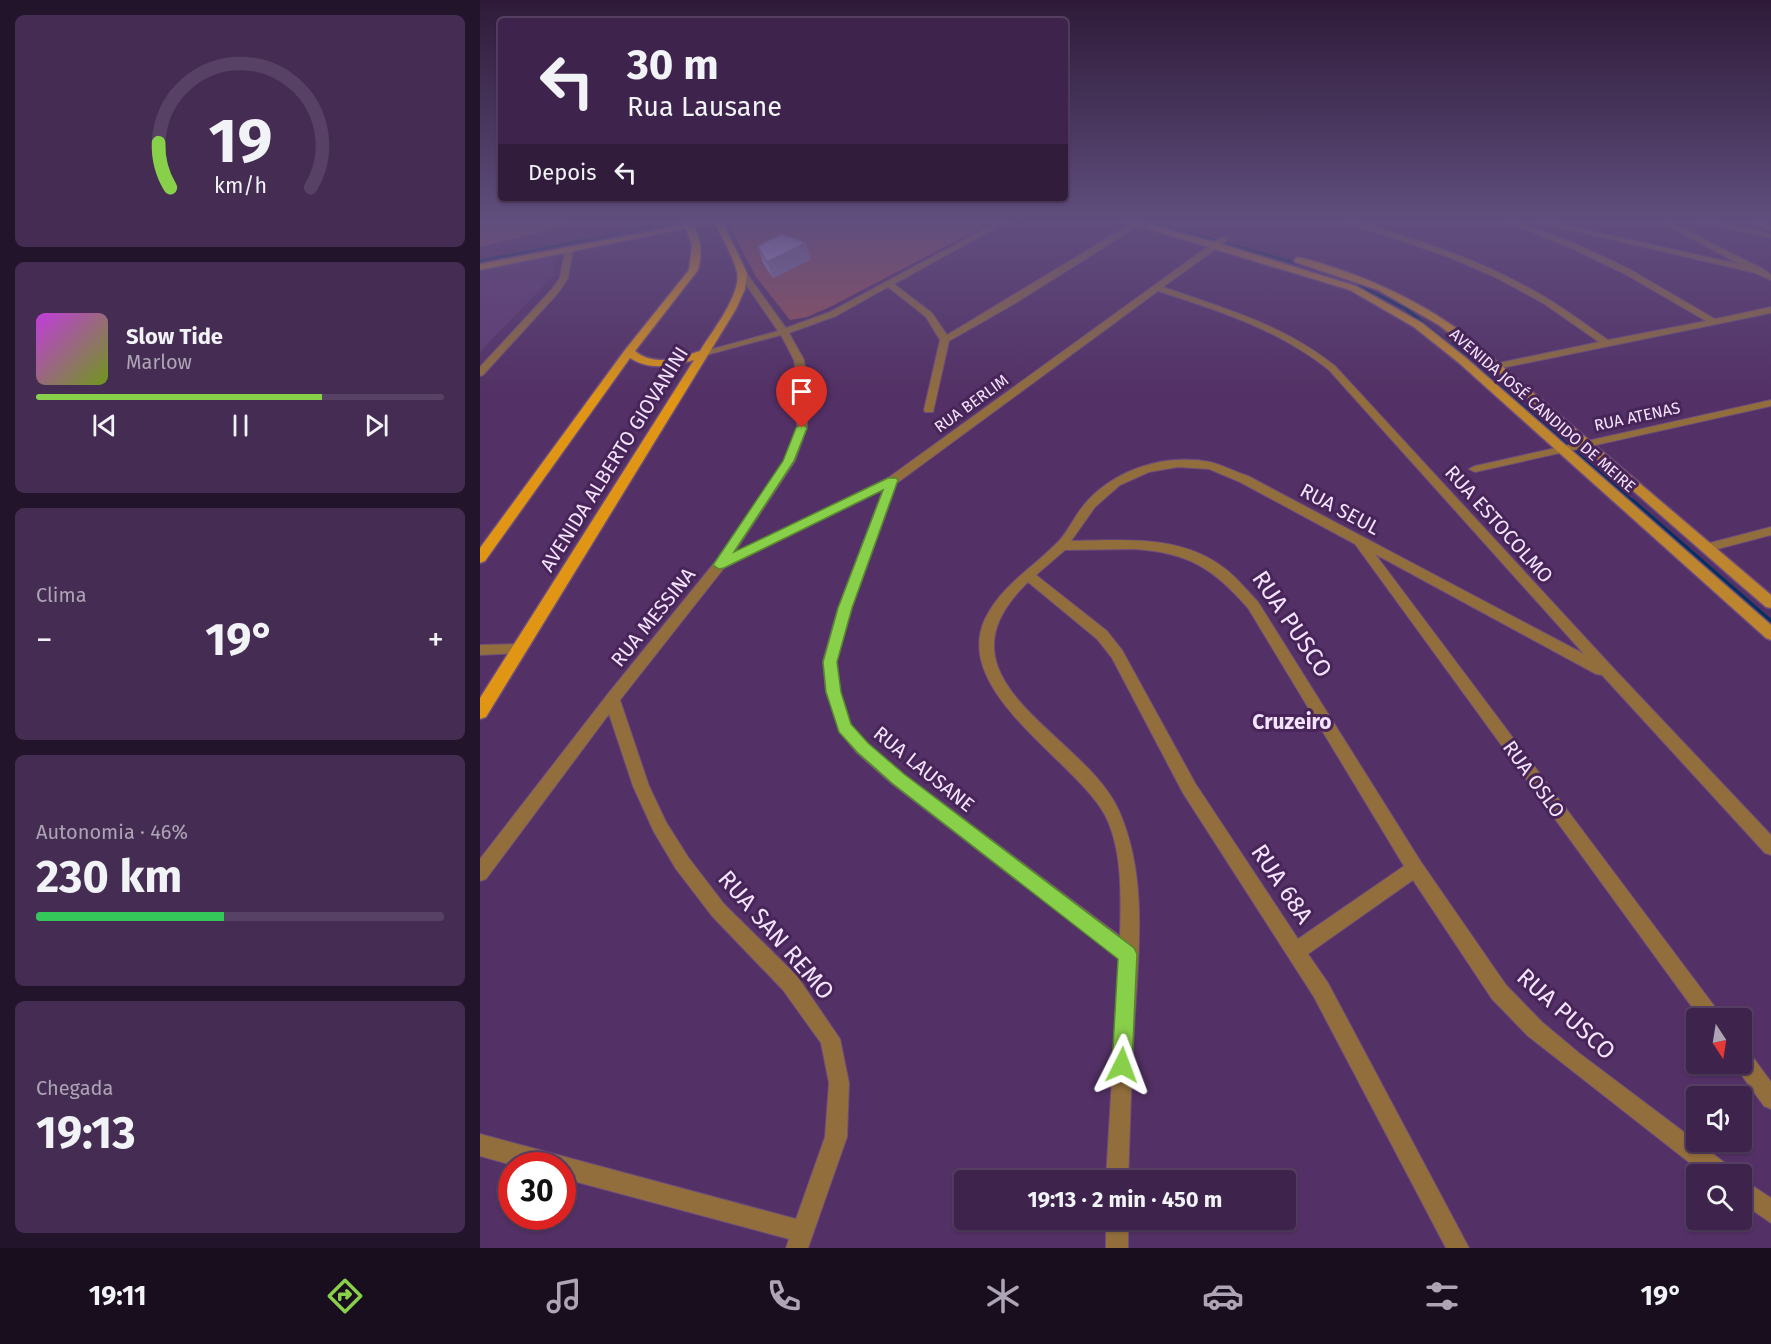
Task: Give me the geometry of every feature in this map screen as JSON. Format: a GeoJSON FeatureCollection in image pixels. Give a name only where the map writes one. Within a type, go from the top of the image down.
{"type":"FeatureCollection","features":[{"type":"Feature","properties":{"kind":"main road","name":"AVENIDA ALBERTO GIOVANINI"},"geometry":{"type":"LineString","coordinates":[[480,558],[628,352],[686,279]]}},
{"type":"Feature","properties":{"kind":"main road","name":"AVENIDA ALBERTO GIOVANINI"},"geometry":{"type":"LineString","coordinates":[[480,712],[731,309],[741,279]]}},
{"type":"Feature","properties":{"kind":"main road"},"geometry":{"type":"LineString","coordinates":[[628,352],[646,364],[681,361],[703,353]]}},
{"type":"Feature","properties":{"kind":"street"},"geometry":{"type":"LineString","coordinates":[[480,373],[563,279]]}},
{"type":"Feature","properties":{"kind":"street","name":"RUA MESSINA"},"geometry":{"type":"LineString","coordinates":[[480,873],[612,699],[719,565],[789,461],[802,428],[803,388],[799,360],[784,332],[746,279]]}},
{"type":"Feature","properties":{"kind":"street"},"geometry":{"type":"LineString","coordinates":[[703,353],[784,332],[833,314],[899,279]]}},
{"type":"Feature","properties":{"kind":"street"},"geometry":{"type":"LineString","coordinates":[[945,340],[1045,279]]}},
{"type":"Feature","properties":{"kind":"street","name":"RUA BERLIM"},"geometry":{"type":"LineString","coordinates":[[719,565],[892,480],[1168,279]]}},
{"type":"Feature","properties":{"kind":"street","name":"AVENIDA JOSÉ CANDIDO DE MEIRE"},"geometry":{"type":"LineString","coordinates":[[1327,279],[1353,288],[1384,304],[1440,340],[1706,548],[1771,603]]}},
{"type":"Feature","properties":{"kind":"street","name":"AVENIDA JOSÉ CANDIDO DE MEIRE"},"geometry":{"type":"LineString","coordinates":[[1363,279],[1411,302],[1497,366],[1574,447],[1771,634]]}},
{"type":"Feature","properties":{"kind":"street"},"geometry":{"type":"LineString","coordinates":[[1504,279],[1545,301],[1606,343]]}},
{"type":"Feature","properties":{"kind":"street"},"geometry":{"type":"LineString","coordinates":[[1640,279],[1713,321]]}},
{"type":"Feature","properties":{"kind":"street"},"geometry":{"type":"LineString","coordinates":[[889,285],[930,315],[941,329],[945,340],[929,410]]}},
{"type":"Feature","properties":{"kind":"street","name":"RUA ESTOCOLMO"},"geometry":{"type":"LineString","coordinates":[[1156,288],[1245,318],[1289,336],[1312,350],[1332,368],[1771,847]]}},
{"type":"Feature","properties":{"kind":"street"},"geometry":{"type":"LineString","coordinates":[[1497,366],[1771,310]]}},
{"type":"Feature","properties":{"kind":"street","name":"RUA ATENAS"},"geometry":{"type":"LineString","coordinates":[[1475,469],[1771,403]]}},
{"type":"Feature","properties":{"kind":"street","name":"RUA SEUL"},"geometry":{"type":"LineString","coordinates":[[1062,546],[1092,503],[1117,482],[1138,471],[1175,462],[1210,466],[1244,479],[1611,675]]}},
{"type":"Feature","properties":{"kind":"street","name":"RUA LAUSANE"},"geometry":{"type":"LineString","coordinates":[[892,480],[845,608],[830,662],[833,692],[844,728],[862,748],[898,779],[1128,954]]}},
{"type":"Feature","properties":{"kind":"street"},"geometry":{"type":"LineString","coordinates":[[1706,548],[1771,531]]}},
{"type":"Feature","properties":{"kind":"street","name":"RUA OSLO"},"geometry":{"type":"LineString","coordinates":[[1358,540],[1704,1008]]}},
{"type":"Feature","properties":{"kind":"street","name":"RUA PUSCO"},"geometry":{"type":"LineString","coordinates":[[1062,546],[1144,544],[1178,550],[1206,561],[1228,578],[1253,605],[1415,868],[1499,992],[1535,1029],[1572,1060],[1708,1164]]}},
{"type":"Feature","properties":{"kind":"street"},"geometry":{"type":"LineString","coordinates":[[1062,546],[999,605],[987,629],[987,656],[998,684],[1010,700],[1029,723],[1083,777],[1111,811],[1124,849],[1128,954],[1117,1170]]}},
{"type":"Feature","properties":{"kind":"street","name":"RUA 68A"},"geometry":{"type":"LineString","coordinates":[[1029,576],[1102,635],[1117,654],[1189,788],[1321,990],[1458,1248]]}},
{"type":"Feature","properties":{"kind":"street"},"geometry":{"type":"LineString","coordinates":[[480,650],[518,649]]}},
{"type":"Feature","properties":{"kind":"street","name":"RUA SAN REMO"},"geometry":{"type":"LineString","coordinates":[[612,699],[641,786],[660,827],[682,862],[718,910],[790,983],[830,1039],[839,1083],[836,1137],[800,1240]]}},
{"type":"Feature","properties":{"kind":"street"},"geometry":{"type":"LineString","coordinates":[[1297,951],[1415,868]]}},
{"type":"Feature","properties":{"kind":"street"},"geometry":{"type":"LineString","coordinates":[[1752,1073],[1771,1099]]}},
{"type":"Feature","properties":{"kind":"street"},"geometry":{"type":"LineString","coordinates":[[480,1145],[505,1152]]}},
{"type":"Feature","properties":{"kind":"street"},"geometry":{"type":"LineString","coordinates":[[576,1171],[800,1240]]}},
{"type":"Feature","properties":{"kind":"street"},"geometry":{"type":"LineString","coordinates":[[1752,1198],[1771,1212]]}},
{"type":"Feature","properties":{"kind":"street"},"geometry":{"type":"LineString","coordinates":[[1117,1230],[1117,1248]]}},
{"type":"Feature","properties":{"kind":"shaded area"},"geometry":{"type":"Polygon","coordinates":[[[480,279],[550,279],[480,352],[480,279]]]}},
{"type":"Feature","properties":{"kind":"shaded area"},"geometry":{"type":"Polygon","coordinates":[[[758,279],[883,279],[807,317],[790,320],[758,279]]]}},
{"type":"Feature","properties":{"kind":"waterway"},"geometry":{"type":"LineString","coordinates":[[1346,279],[1406,309],[1453,347]]}},
{"type":"Feature","properties":{"kind":"waterway"},"geometry":{"type":"LineString","coordinates":[[1451,345],[1634,503]]}},
{"type":"Feature","properties":{"kind":"waterway"},"geometry":{"type":"LineString","coordinates":[[1632,501],[1771,622]]}},
{"type":"Feature","properties":{"kind":"district","name":"Cruzeiro"},"geometry":{"type":"Point","coordinates":[1292,722]}},
{"type":"Feature","properties":{"kind":"route"},"geometry":{"type":"LineString","coordinates":[[802,428],[789,461],[719,565],[892,480],[845,608],[830,662],[833,692],[844,728],[862,748],[898,779],[1128,954],[1122,1065]]}}]}
